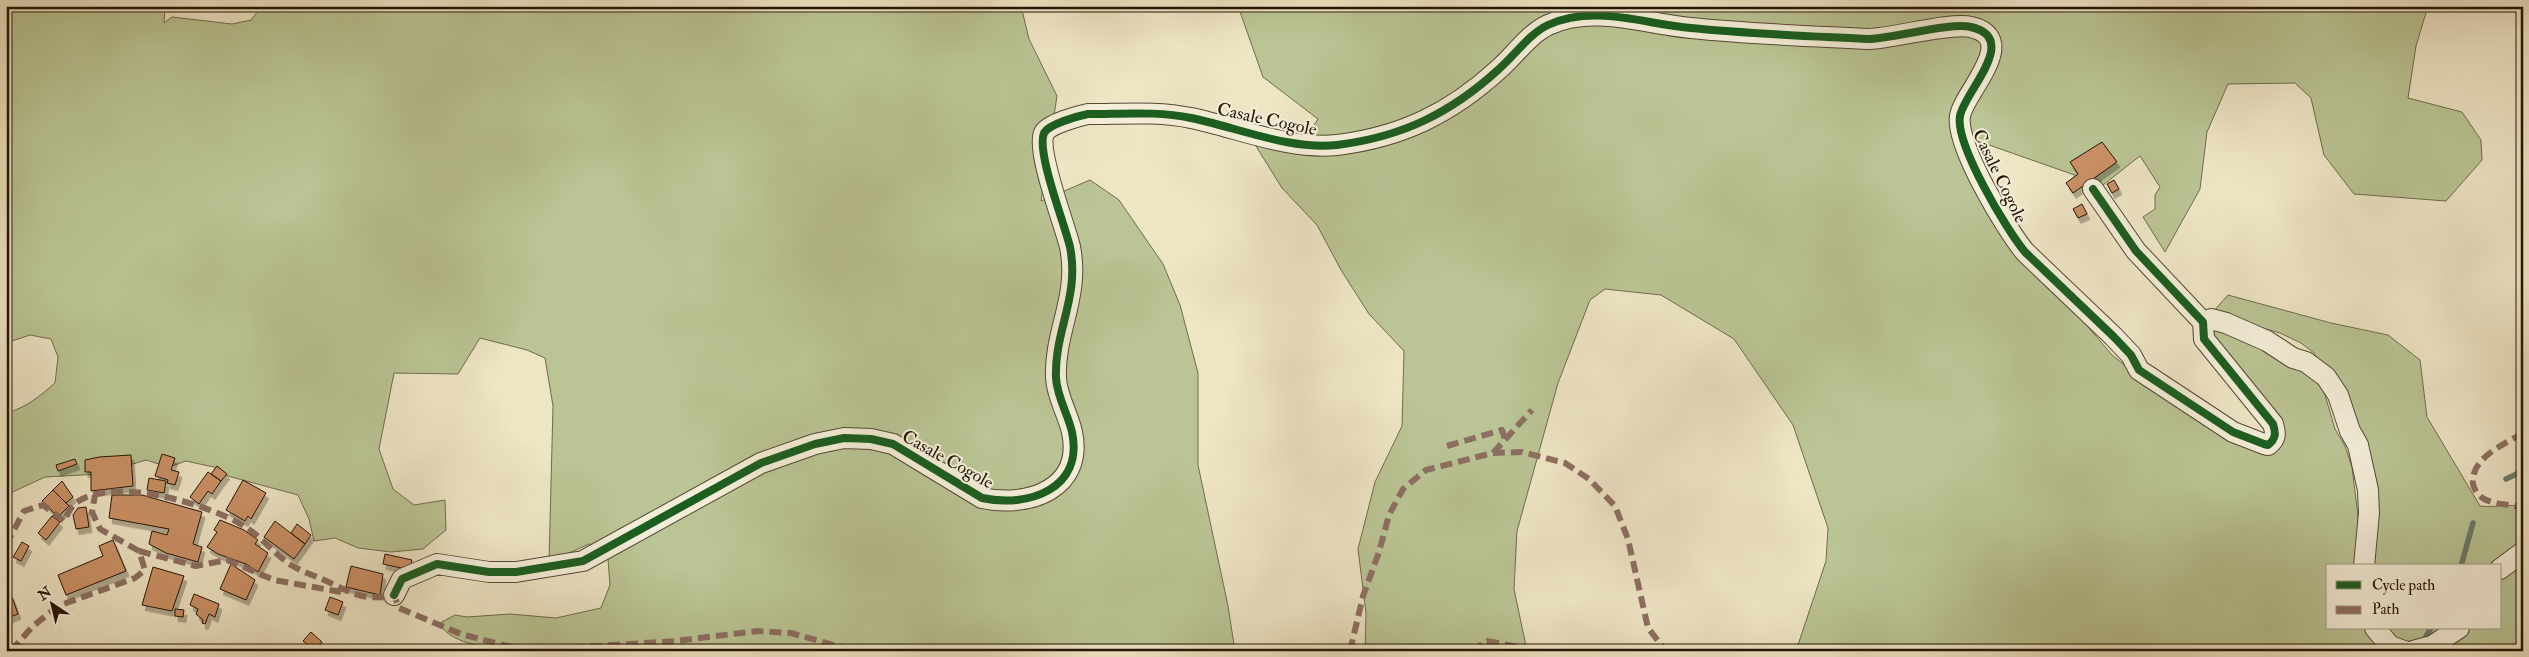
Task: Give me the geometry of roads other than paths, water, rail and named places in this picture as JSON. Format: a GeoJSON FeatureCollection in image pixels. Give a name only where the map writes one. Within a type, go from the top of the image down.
{"type":"FeatureCollection","features":[{"type":"Feature","properties":{"kind":"street","name":"Casale Cogole"},"geometry":{"type":"LineString","coordinates":[[394,595],[402,579],[437,564],[489,572],[516,572],[583,561],[760,463],[815,444],[844,438],[871,439],[893,444],[982,498],[994,501],[1022,500],[1050,492],[1067,470],[1074,453],[1072,432],[1058,391],[1056,376],[1058,352],[1072,293],[1073,274],[1070,247],[1044,154],[1043,135],[1047,130],[1076,116],[1088,114],[1165,114],[1306,146],[1338,145],[1375,138],[1424,122],[1458,103],[1518,52],[1536,33],[1549,25],[1587,16],[1605,15],[1690,28],[1869,39],[1888,39],[1962,26],[1978,29],[1989,39],[1992,51],[1985,70],[1972,88],[1964,104],[1960,116],[1961,131],[1976,168],[2014,238],[2025,252],[2131,355],[2139,370],[2233,432],[2268,445],[2275,437],[2272,424],[2204,339],[2203,322],[2136,251],[2092,189]]}},
{"type":"Feature","properties":{"kind":"street"},"geometry":{"type":"LineString","coordinates":[[2203,322],[2211,319],[2226,323],[2267,341],[2293,358],[2306,362],[2326,377],[2338,395],[2350,430],[2358,445],[2368,490],[2369,514],[2364,564]]}},
{"type":"Feature","properties":{"kind":"street"},"geometry":{"type":"LineString","coordinates":[[2502,568],[2523,552]]}},
{"type":"Feature","properties":{"kind":"street"},"geometry":{"type":"LineString","coordinates":[[2377,630],[2390,646],[2404,651]]}},
{"type":"Feature","properties":{"kind":"street"},"geometry":{"type":"LineString","coordinates":[[2413,651],[2432,646],[2456,630]]}},
{"type":"Feature","properties":{"kind":"waterway"},"geometry":{"type":"LineString","coordinates":[[2506,479],[2523,471]]}},
{"type":"Feature","properties":{"kind":"waterway"},"geometry":{"type":"LineString","coordinates":[[2462,564],[2473,523]]}},
{"type":"Feature","properties":{"kind":"waterway"},"geometry":{"type":"LineString","coordinates":[[2424,640],[2430,630]]}}]}
